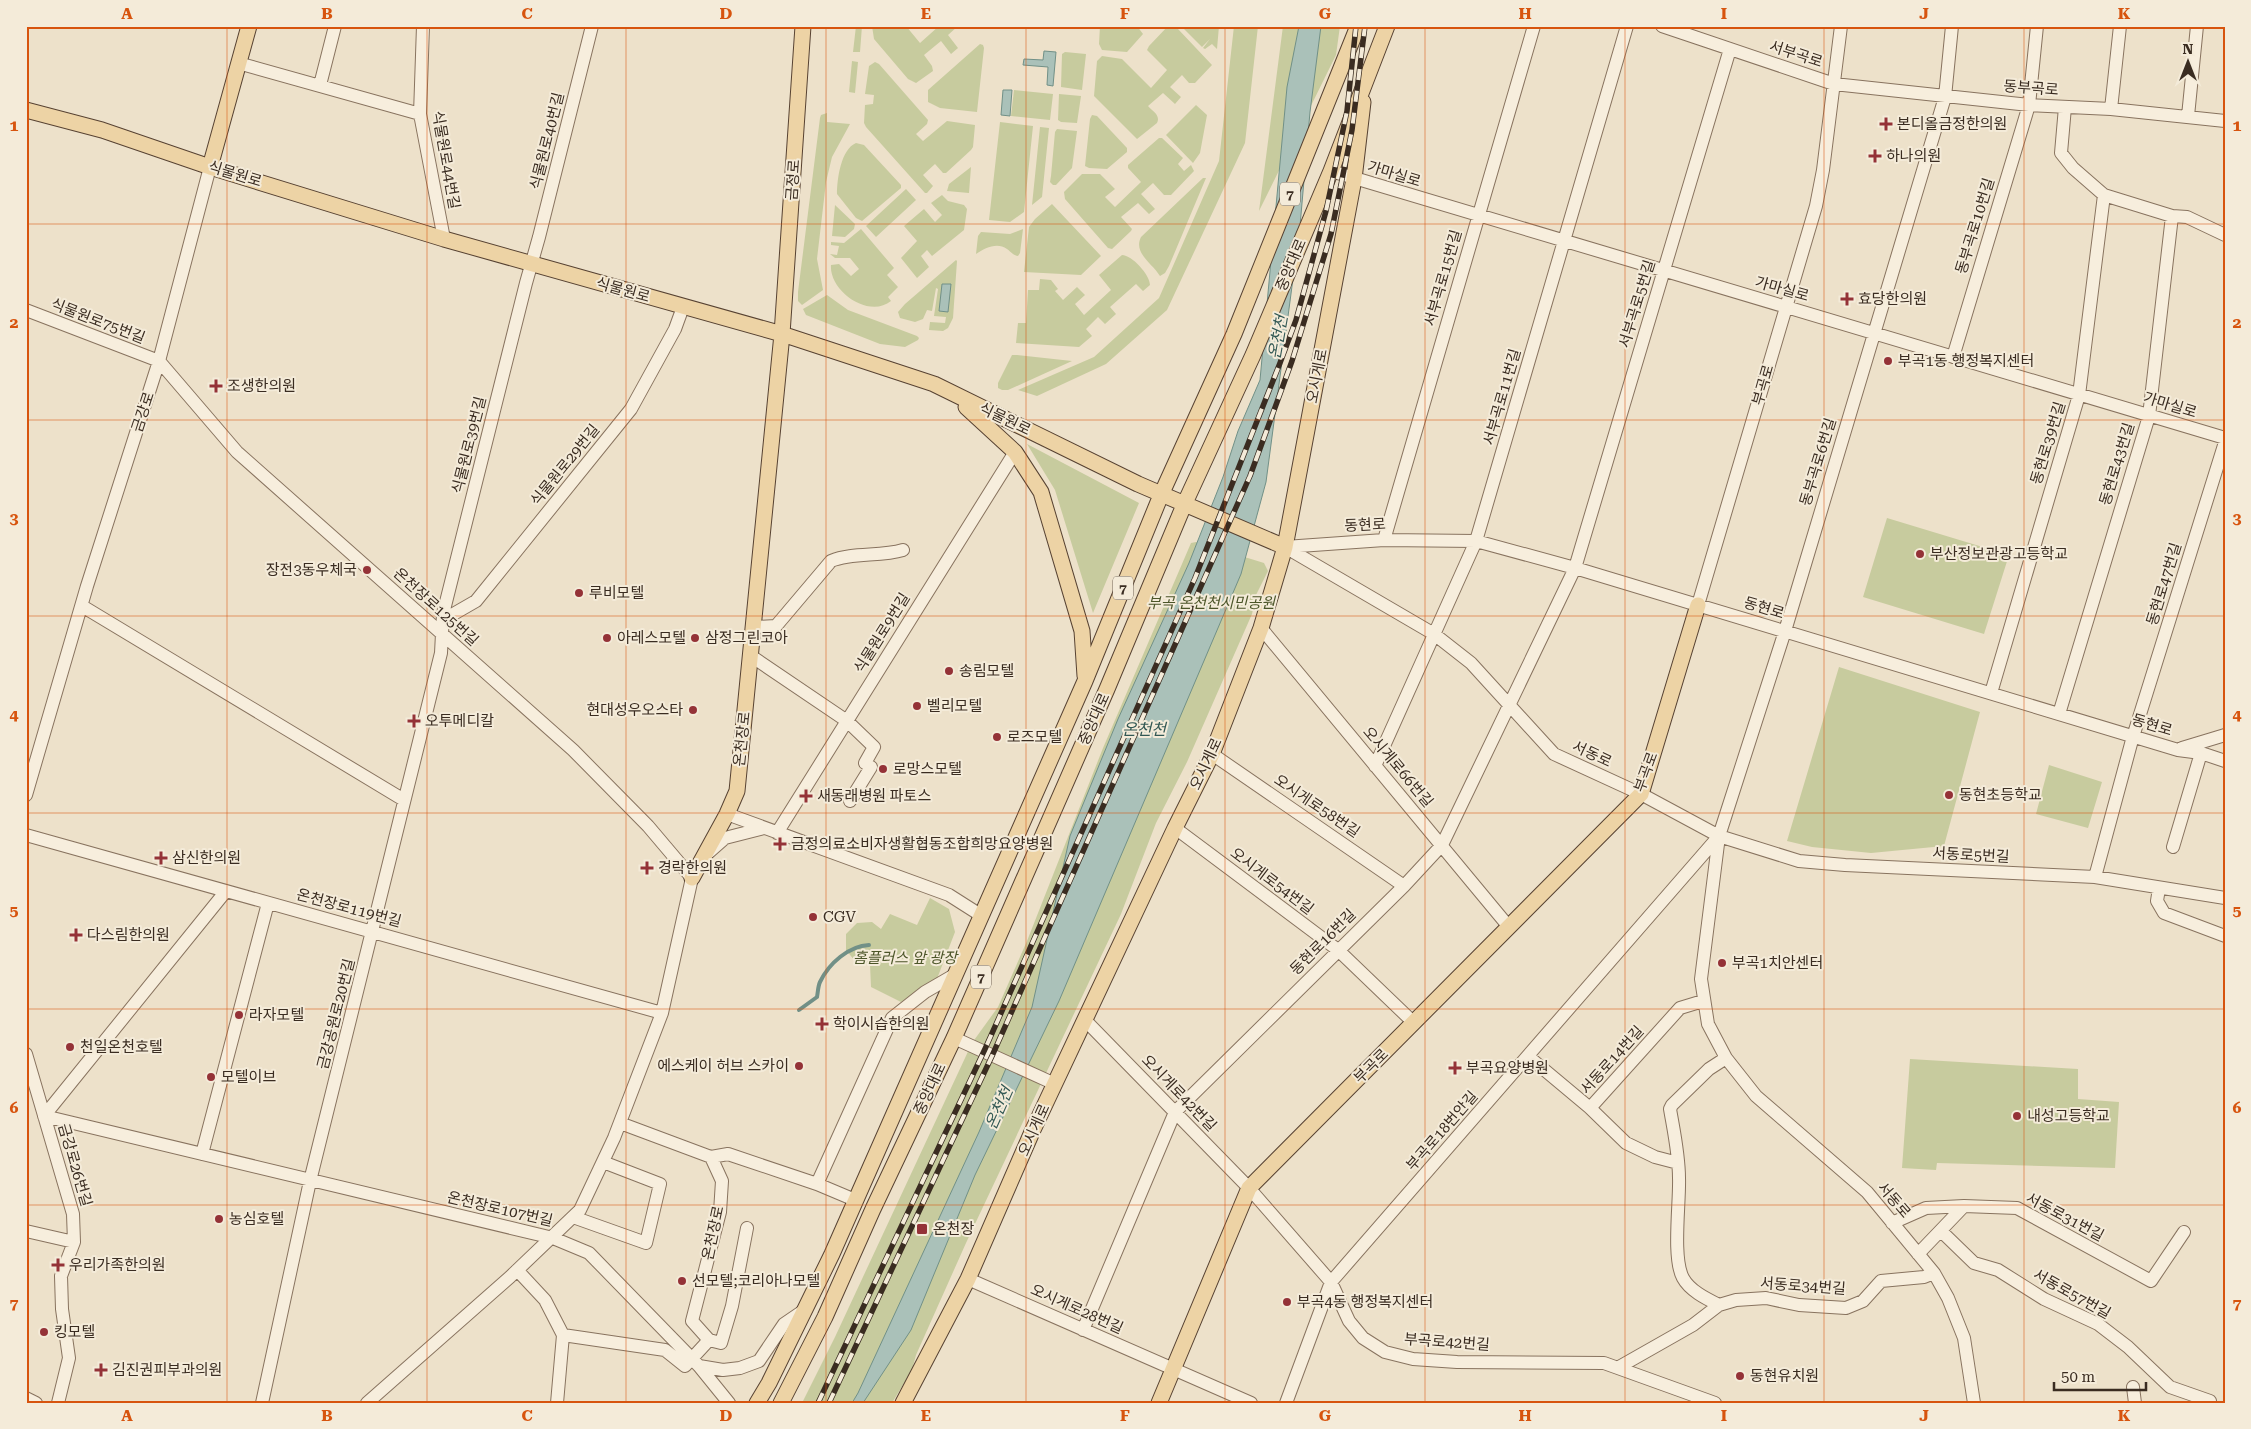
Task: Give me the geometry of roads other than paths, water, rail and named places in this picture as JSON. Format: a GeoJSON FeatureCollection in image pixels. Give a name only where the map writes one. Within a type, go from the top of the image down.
{"type":"FeatureCollection","features":[{"type":"Feature","properties":{"kind":"main road","name":"금강로"},"geometry":{"type":"LineString","coordinates":[[210,167],[249,26]]}},
{"type":"Feature","properties":{"kind":"main road","name":"금정로"},"geometry":{"type":"LineString","coordinates":[[782,334],[803,26]]}},
{"type":"Feature","properties":{"kind":"main road"},"geometry":{"type":"LineString","coordinates":[[1347,54],[1350,26]]}},
{"type":"Feature","properties":{"kind":"main road","name":"중앙대로"},"geometry":{"type":"LineString","coordinates":[[757,1403],[807,1308],[1086,681],[1161,495],[1234,334],[1358,26]]}},
{"type":"Feature","properties":{"kind":"main road","name":"중앙대로"},"geometry":{"type":"LineString","coordinates":[[781,1403],[825,1316],[954,1038],[1107,689],[1184,505],[1254,355],[1331,171],[1387,26]]}},
{"type":"Feature","properties":{"kind":"main road","name":"오시게로"},"geometry":{"type":"LineString","coordinates":[[902,1403],[968,1279],[1055,1084],[1175,828],[1212,754],[1262,628],[1285,547],[1354,179],[1366,77]]}},
{"type":"Feature","properties":{"kind":"main road","name":"식물원로"},"geometry":{"type":"LineString","coordinates":[[26,110],[102,130],[210,167],[444,239],[782,334],[934,384],[1161,495],[1285,547]]}},
{"type":"Feature","properties":{"kind":"main road","name":"온천장로"},"geometry":{"type":"LineString","coordinates":[[692,878],[727,814],[736,791],[782,334]]}},
{"type":"Feature","properties":{"kind":"main road"},"geometry":{"type":"LineString","coordinates":[[934,384],[972,411],[1015,452],[1041,492],[1082,630],[1086,681]]}},
{"type":"Feature","properties":{"kind":"main road","name":"부곡로"},"geometry":{"type":"LineString","coordinates":[[1159,1403],[1172,1368],[1249,1188],[1641,794],[1698,605]]}},
{"type":"Feature","properties":{"kind":"street"},"geometry":{"type":"LineString","coordinates":[[320,85],[335,26]]}},
{"type":"Feature","properties":{"kind":"street","name":"식물원로44번길"},"geometry":{"type":"LineString","coordinates":[[423,26],[420,114],[444,239]]}},
{"type":"Feature","properties":{"kind":"street","name":"식물원로40번길"},"geometry":{"type":"LineString","coordinates":[[530,264],[542,228],[592,26]]}},
{"type":"Feature","properties":{"kind":"street","name":"서부곡로15번길"},"geometry":{"type":"LineString","coordinates":[[1384,540],[1534,26]]}},
{"type":"Feature","properties":{"kind":"street","name":"서부곡로11번길"},"geometry":{"type":"LineString","coordinates":[[1375,766],[1476,541],[1627,26]]}},
{"type":"Feature","properties":{"kind":"street","name":"서부곡로"},"geometry":{"type":"LineString","coordinates":[[1662,26],[1834,84]]}},
{"type":"Feature","properties":{"kind":"street","name":"부곡로"},"geometry":{"type":"LineString","coordinates":[[1698,605],[1816,206],[1823,170],[1841,26]]}},
{"type":"Feature","properties":{"kind":"street","name":"동부곡로6번길"},"geometry":{"type":"LineString","coordinates":[[1719,836],[1785,631],[1945,97],[1952,26]]}},
{"type":"Feature","properties":{"kind":"street","name":"동부곡로10번길"},"geometry":{"type":"LineString","coordinates":[[1953,357],[2029,105],[2037,26]]}},
{"type":"Feature","properties":{"kind":"street"},"geometry":{"type":"LineString","coordinates":[[2111,109],[2120,26]]}},
{"type":"Feature","properties":{"kind":"street"},"geometry":{"type":"LineString","coordinates":[[2188,116],[2198,26]]}},
{"type":"Feature","properties":{"kind":"street","name":"서부곡로5번길"},"geometry":{"type":"LineString","coordinates":[[1576,568],[1730,49]]}},
{"type":"Feature","properties":{"kind":"street"},"geometry":{"type":"LineString","coordinates":[[238,63],[420,114]]}},
{"type":"Feature","properties":{"kind":"street","name":"동부곡로"},"geometry":{"type":"LineString","coordinates":[[1834,84],[2029,105],[2111,109],[2225,121]]}},
{"type":"Feature","properties":{"kind":"street"},"geometry":{"type":"LineString","coordinates":[[2065,107],[2061,152],[2073,168],[2104,195],[2172,216],[2188,217],[2225,235]]}},
{"type":"Feature","properties":{"kind":"street","name":"금강로"},"geometry":{"type":"LineString","coordinates":[[26,795],[82,606],[159,361],[210,167]]}},
{"type":"Feature","properties":{"kind":"street","name":"가마실로"},"geometry":{"type":"LineString","coordinates":[[1331,171],[2225,440]]}},
{"type":"Feature","properties":{"kind":"street","name":"동현로39번길"},"geometry":{"type":"LineString","coordinates":[[1991,693],[2079,395],[2104,195]]}},
{"type":"Feature","properties":{"kind":"street","name":"동현로43번길"},"geometry":{"type":"LineString","coordinates":[[2059,714],[2149,416],[2172,216]]}},
{"type":"Feature","properties":{"kind":"street","name":"식물원로39번길"},"geometry":{"type":"LineString","coordinates":[[442,634],[443,620],[530,264]]}},
{"type":"Feature","properties":{"kind":"street","name":"식물원로29번길"},"geometry":{"type":"LineString","coordinates":[[443,620],[476,601],[631,409],[676,329],[683,307]]}},
{"type":"Feature","properties":{"kind":"street","name":"식물원로75번길"},"geometry":{"type":"LineString","coordinates":[[26,310],[159,361]]}},
{"type":"Feature","properties":{"kind":"street","name":"온천장로125번길"},"geometry":{"type":"LineString","coordinates":[[159,361],[237,452],[573,750],[648,826],[692,878]]}},
{"type":"Feature","properties":{"kind":"street","name":"동현로47번길"},"geometry":{"type":"LineString","coordinates":[[2095,877],[2134,736],[2225,440]]}},
{"type":"Feature","properties":{"kind":"street","name":"식물원로9번길"},"geometry":{"type":"LineString","coordinates":[[777,833],[1015,452]]}},
{"type":"Feature","properties":{"kind":"street","name":"동현로"},"geometry":{"type":"LineString","coordinates":[[1285,547],[1384,540],[1476,541],[1576,568],[2178,750],[2225,735]]}},
{"type":"Feature","properties":{"kind":"street","name":"서동로"},"geometry":{"type":"LineString","coordinates":[[1285,547],[1434,634],[1471,663],[1554,754],[1641,794],[1719,836],[1701,979],[1708,1024],[1726,1058],[1756,1096],[1867,1192],[1934,1273],[1948,1298],[1964,1338],[1974,1403]]}},
{"type":"Feature","properties":{"kind":"street"},"geometry":{"type":"LineString","coordinates":[[754,627],[776,626],[831,561],[840,557],[887,554],[903,550]]}},
{"type":"Feature","properties":{"kind":"street","name":"동현로16번길"},"geometry":{"type":"LineString","coordinates":[[1083,1330],[1176,1112],[1404,886],[1442,845],[1576,568]]}},
{"type":"Feature","properties":{"kind":"street"},"geometry":{"type":"LineString","coordinates":[[82,606],[404,800]]}},
{"type":"Feature","properties":{"kind":"street","name":"오시게로66번길"},"geometry":{"type":"LineString","coordinates":[[1262,628],[1509,927]]}},
{"type":"Feature","properties":{"kind":"street","name":"금강공원로20번길"},"geometry":{"type":"LineString","coordinates":[[262,1403],[310,1181],[374,932],[404,800],[442,654],[442,634]]}},
{"type":"Feature","properties":{"kind":"street"},"geometry":{"type":"LineString","coordinates":[[751,656],[847,721],[874,747],[865,763],[871,767],[850,801]]}},
{"type":"Feature","properties":{"kind":"street"},"geometry":{"type":"LineString","coordinates":[[2178,750],[2200,753],[2225,761]]}},
{"type":"Feature","properties":{"kind":"street"},"geometry":{"type":"LineString","coordinates":[[2173,848],[2200,753]]}},
{"type":"Feature","properties":{"kind":"street","name":"오시게로58번길"},"geometry":{"type":"LineString","coordinates":[[1212,754],[1404,886]]}},
{"type":"Feature","properties":{"kind":"street"},"geometry":{"type":"LineString","coordinates":[[605,782],[614,772]]}},
{"type":"Feature","properties":{"kind":"street"},"geometry":{"type":"LineString","coordinates":[[727,814],[949,895],[982,916]]}},
{"type":"Feature","properties":{"kind":"street"},"geometry":{"type":"LineString","coordinates":[[703,858],[725,838],[764,828]]}},
{"type":"Feature","properties":{"kind":"street","name":"오시게로54번길"},"geometry":{"type":"LineString","coordinates":[[1175,828],[1338,950],[1414,1023]]}},
{"type":"Feature","properties":{"kind":"street","name":"온천장로119번길"},"geometry":{"type":"LineString","coordinates":[[26,835],[662,1013]]}},
{"type":"Feature","properties":{"kind":"street","name":"서동로5번길"},"geometry":{"type":"LineString","coordinates":[[1719,836],[1799,861],[2095,877],[2225,898]]}},
{"type":"Feature","properties":{"kind":"street","name":"부곡로18번안길"},"geometry":{"type":"LineString","coordinates":[[1286,1403],[1331,1282],[1529,1057],[1719,836]]}},
{"type":"Feature","properties":{"kind":"street","name":"온천장로"},"geometry":{"type":"LineString","coordinates":[[367,1403],[553,1238],[580,1210],[620,1123],[662,1013],[692,878]]}},
{"type":"Feature","properties":{"kind":"street"},"geometry":{"type":"LineString","coordinates":[[2159,888],[2157,901],[2164,913],[2225,936]]}},
{"type":"Feature","properties":{"kind":"street"},"geometry":{"type":"LineString","coordinates":[[44,1116],[226,891]]}},
{"type":"Feature","properties":{"kind":"street"},"geometry":{"type":"LineString","coordinates":[[202,1154],[268,903]]}},
{"type":"Feature","properties":{"kind":"street"},"geometry":{"type":"LineString","coordinates":[[817,1184],[892,1018],[924,992],[956,974]]}},
{"type":"Feature","properties":{"kind":"street","name":"서동로14번길"},"geometry":{"type":"LineString","coordinates":[[1678,1163],[1655,1157],[1626,1143],[1590,1108],[1680,1008],[1703,1001]]}},
{"type":"Feature","properties":{"kind":"street","name":"오시게로42번길"},"geometry":{"type":"LineString","coordinates":[[1085,1020],[1249,1188]]}},
{"type":"Feature","properties":{"kind":"street"},"geometry":{"type":"LineString","coordinates":[[954,1038],[1055,1084]]}},
{"type":"Feature","properties":{"kind":"street","name":"금강로26번길"},"geometry":{"type":"LineString","coordinates":[[26,1054],[73,1214],[74,1242],[61,1276],[62,1309],[69,1358],[58,1403]]}},
{"type":"Feature","properties":{"kind":"street"},"geometry":{"type":"LineString","coordinates":[[1529,1057],[1590,1108]]}},
{"type":"Feature","properties":{"kind":"street"},"geometry":{"type":"LineString","coordinates":[[1720,1304],[1704,1298],[1683,1278],[1678,1262],[1678,1163],[1670,1109],[1710,1069],[1726,1058]]}},
{"type":"Feature","properties":{"kind":"street","name":"온천장로107번길"},"geometry":{"type":"LineString","coordinates":[[44,1116],[553,1238],[590,1253],[695,1362],[729,1403]]}},
{"type":"Feature","properties":{"kind":"street"},"geometry":{"type":"LineString","coordinates":[[620,1123],[711,1157],[728,1154],[817,1184],[854,1200]]}},
{"type":"Feature","properties":{"kind":"street","name":"온천장로"},"geometry":{"type":"LineString","coordinates":[[708,1340],[692,1321],[720,1212],[722,1181],[711,1157]]}},
{"type":"Feature","properties":{"kind":"street"},"geometry":{"type":"LineString","coordinates":[[573,1217],[646,1243],[660,1184],[603,1162]]}},
{"type":"Feature","properties":{"kind":"street","name":"부곡로42번길"},"geometry":{"type":"LineString","coordinates":[[1249,1188],[1331,1282],[1349,1321],[1362,1338],[1385,1352],[1422,1360],[1604,1363],[1716,1403]]}},
{"type":"Feature","properties":{"kind":"street"},"geometry":{"type":"LineString","coordinates":[[1892,1222],[1926,1208],[1964,1206]]}},
{"type":"Feature","properties":{"kind":"street"},"geometry":{"type":"LineString","coordinates":[[1918,1254],[1964,1206]]}},
{"type":"Feature","properties":{"kind":"street","name":"서동로31번길"},"geometry":{"type":"LineString","coordinates":[[1964,1206],[2016,1208],[2152,1281],[2184,1232]]}},
{"type":"Feature","properties":{"kind":"street"},"geometry":{"type":"LineString","coordinates":[[563,1335],[665,1350],[685,1366],[695,1362],[708,1340],[721,1343],[732,1306],[747,1228]]}},
{"type":"Feature","properties":{"kind":"street"},"geometry":{"type":"LineString","coordinates":[[26,1231],[74,1242]]}},
{"type":"Feature","properties":{"kind":"street","name":"서동로57번길"},"geometry":{"type":"LineString","coordinates":[[1940,1231],[1974,1263],[1998,1270],[2044,1299],[2098,1324],[2128,1347],[2170,1387],[2210,1401],[2209,1403]]}},
{"type":"Feature","properties":{"kind":"street"},"geometry":{"type":"LineString","coordinates":[[517,1270],[545,1300],[563,1335],[556,1403]]}},
{"type":"Feature","properties":{"kind":"street","name":"서동로34번길"},"geometry":{"type":"LineString","coordinates":[[1619,1367],[1693,1325],[1720,1304],[1736,1300],[1766,1298],[1800,1305],[1846,1308],[1863,1301],[1881,1281],[1924,1277],[1934,1273]]}},
{"type":"Feature","properties":{"kind":"street","name":"오시게로28번길"},"geometry":{"type":"LineString","coordinates":[[968,1279],[1172,1368]]}},
{"type":"Feature","properties":{"kind":"street"},"geometry":{"type":"LineString","coordinates":[[695,1362],[723,1370],[740,1368],[759,1360],[784,1324],[807,1308]]}},
{"type":"Feature","properties":{"kind":"street"},"geometry":{"type":"LineString","coordinates":[[1172,1368],[1251,1403]]}},
{"type":"Feature","properties":{"kind":"street"},"geometry":{"type":"LineString","coordinates":[[2133,1387],[2135,1403]]}},
{"type":"Feature","properties":{"kind":"street"},"geometry":{"type":"LineString","coordinates":[[26,1398],[36,1403]]}},
{"type":"Feature","properties":{"kind":"water","name":"온천천"},"geometry":{"type":"Polygon","coordinates":[[[1299,26],[1321,26],[1310,112],[1300,226],[1266,482],[1241,574],[1059,1001],[975,1175],[911,1330],[863,1403],[852,1403],[979,1132],[1032,1007],[1070,836],[1118,719],[1189,563],[1223,477],[1238,431],[1260,380],[1287,87],[1299,26]]]}},
{"type":"Feature","properties":{"kind":"water"},"geometry":{"type":"Polygon","coordinates":[[[1044,51],[1056,52],[1053,86],[1047,85],[1048,67],[1023,65],[1024,59],[1043,60],[1044,51]]]}},
{"type":"Feature","properties":{"kind":"water"},"geometry":{"type":"Polygon","coordinates":[[[1003,90],[1012,90],[1010,116],[1001,115],[1003,90]]]}},
{"type":"Feature","properties":{"kind":"water"},"geometry":{"type":"Polygon","coordinates":[[[942,284],[951,284],[948,312],[939,311],[942,284]]]}},
{"type":"Feature","properties":{"kind":"waterway"},"geometry":{"type":"LineString","coordinates":[[799,1010],[817,997],[820,982],[834,962],[847,952],[869,945]]}},
{"type":"Feature","properties":{"kind":"railway"},"geometry":{"type":"LineString","coordinates":[[818,1403],[985,1049],[1195,578],[1280,363],[1296,320],[1326,211],[1347,111],[1356,26]]}},
{"type":"Feature","properties":{"kind":"railway"},"geometry":{"type":"LineString","coordinates":[[829,1403],[992,1056],[1250,476],[1292,361],[1331,234],[1352,130],[1365,26]]}},
{"type":"Feature","properties":{"kind":"place","name":"본디올금정한의원"},"geometry":{"type":"Point","coordinates":[1886,124]}},
{"type":"Feature","properties":{"kind":"place","name":"하나의원"},"geometry":{"type":"Point","coordinates":[1875,156]}},
{"type":"Feature","properties":{"kind":"place","name":"효당한의원"},"geometry":{"type":"Point","coordinates":[1847,299]}},
{"type":"Feature","properties":{"kind":"place","name":"부곡1동 행정복지센터"},"geometry":{"type":"Point","coordinates":[1888,361]}},
{"type":"Feature","properties":{"kind":"place","name":"조생한의원"},"geometry":{"type":"Point","coordinates":[216,386]}},
{"type":"Feature","properties":{"kind":"place","name":"부산정보관광고등학교"},"geometry":{"type":"Point","coordinates":[1920,554]}},
{"type":"Feature","properties":{"kind":"place","name":"장전3동우체국"},"geometry":{"type":"Point","coordinates":[367,570]}},
{"type":"Feature","properties":{"kind":"place","name":"루비모텔"},"geometry":{"type":"Point","coordinates":[579,593]}},
{"type":"Feature","properties":{"kind":"place","name":"아레스모텔"},"geometry":{"type":"Point","coordinates":[607,638]}},
{"type":"Feature","properties":{"kind":"place","name":"삼정그린코아"},"geometry":{"type":"Point","coordinates":[695,638]}},
{"type":"Feature","properties":{"kind":"place","name":"송림모텔"},"geometry":{"type":"Point","coordinates":[949,671]}},
{"type":"Feature","properties":{"kind":"place","name":"벨리모텔"},"geometry":{"type":"Point","coordinates":[917,706]}},
{"type":"Feature","properties":{"kind":"place","name":"현대성우오스타"},"geometry":{"type":"Point","coordinates":[693,710]}},
{"type":"Feature","properties":{"kind":"place","name":"오투메디칼"},"geometry":{"type":"Point","coordinates":[414,721]}},
{"type":"Feature","properties":{"kind":"place","name":"로즈모텔"},"geometry":{"type":"Point","coordinates":[997,737]}},
{"type":"Feature","properties":{"kind":"place","name":"로망스모텔"},"geometry":{"type":"Point","coordinates":[883,769]}},
{"type":"Feature","properties":{"kind":"place","name":"동현초등학교"},"geometry":{"type":"Point","coordinates":[1949,795]}},
{"type":"Feature","properties":{"kind":"place","name":"새동래병원 파토스"},"geometry":{"type":"Point","coordinates":[806,796]}},
{"type":"Feature","properties":{"kind":"place","name":"금정의료소비자생활협동조합희망요양병원"},"geometry":{"type":"Point","coordinates":[780,844]}},
{"type":"Feature","properties":{"kind":"place","name":"삼신한의원"},"geometry":{"type":"Point","coordinates":[161,858]}},
{"type":"Feature","properties":{"kind":"place","name":"경락한의원"},"geometry":{"type":"Point","coordinates":[647,868]}},
{"type":"Feature","properties":{"kind":"place","name":"CGV"},"geometry":{"type":"Point","coordinates":[813,917]}},
{"type":"Feature","properties":{"kind":"place","name":"다스림한의원"},"geometry":{"type":"Point","coordinates":[76,935]}},
{"type":"Feature","properties":{"kind":"place","name":"부곡1치안센터"},"geometry":{"type":"Point","coordinates":[1722,963]}},
{"type":"Feature","properties":{"kind":"place","name":"라자모텔"},"geometry":{"type":"Point","coordinates":[239,1015]}},
{"type":"Feature","properties":{"kind":"place","name":"학이시습한의원"},"geometry":{"type":"Point","coordinates":[822,1024]}},
{"type":"Feature","properties":{"kind":"place","name":"천일온천호텔"},"geometry":{"type":"Point","coordinates":[70,1047]}},
{"type":"Feature","properties":{"kind":"place","name":"에스케이 허브 스카이"},"geometry":{"type":"Point","coordinates":[799,1066]}},
{"type":"Feature","properties":{"kind":"place","name":"부곡요양병원"},"geometry":{"type":"Point","coordinates":[1455,1068]}},
{"type":"Feature","properties":{"kind":"place","name":"모텔이브"},"geometry":{"type":"Point","coordinates":[211,1077]}},
{"type":"Feature","properties":{"kind":"place","name":"내성고등학교"},"geometry":{"type":"Point","coordinates":[2017,1116]}},
{"type":"Feature","properties":{"kind":"place","name":"농심호텔"},"geometry":{"type":"Point","coordinates":[219,1219]}},
{"type":"Feature","properties":{"kind":"place","name":"온천장"},"geometry":{"type":"Point","coordinates":[922,1229]}},
{"type":"Feature","properties":{"kind":"place","name":"우리가족한의원"},"geometry":{"type":"Point","coordinates":[58,1265]}},
{"type":"Feature","properties":{"kind":"place","name":"선모텔;코리아나모텔"},"geometry":{"type":"Point","coordinates":[682,1281]}},
{"type":"Feature","properties":{"kind":"place","name":"부곡4동 행정복지센터"},"geometry":{"type":"Point","coordinates":[1287,1302]}},
{"type":"Feature","properties":{"kind":"place","name":"킹모텔"},"geometry":{"type":"Point","coordinates":[44,1332]}},
{"type":"Feature","properties":{"kind":"place","name":"김진권피부과의원"},"geometry":{"type":"Point","coordinates":[101,1370]}},
{"type":"Feature","properties":{"kind":"place","name":"동현유치원"},"geometry":{"type":"Point","coordinates":[1740,1376]}},
{"type":"Feature","properties":{"kind":"park label","name":"부곡 온천천시민공원"},"geometry":{"type":"Point","coordinates":[1211,603]}},
{"type":"Feature","properties":{"kind":"park label","name":"홈플러스 앞 광장"},"geometry":{"type":"Point","coordinates":[905,958]}}]}
